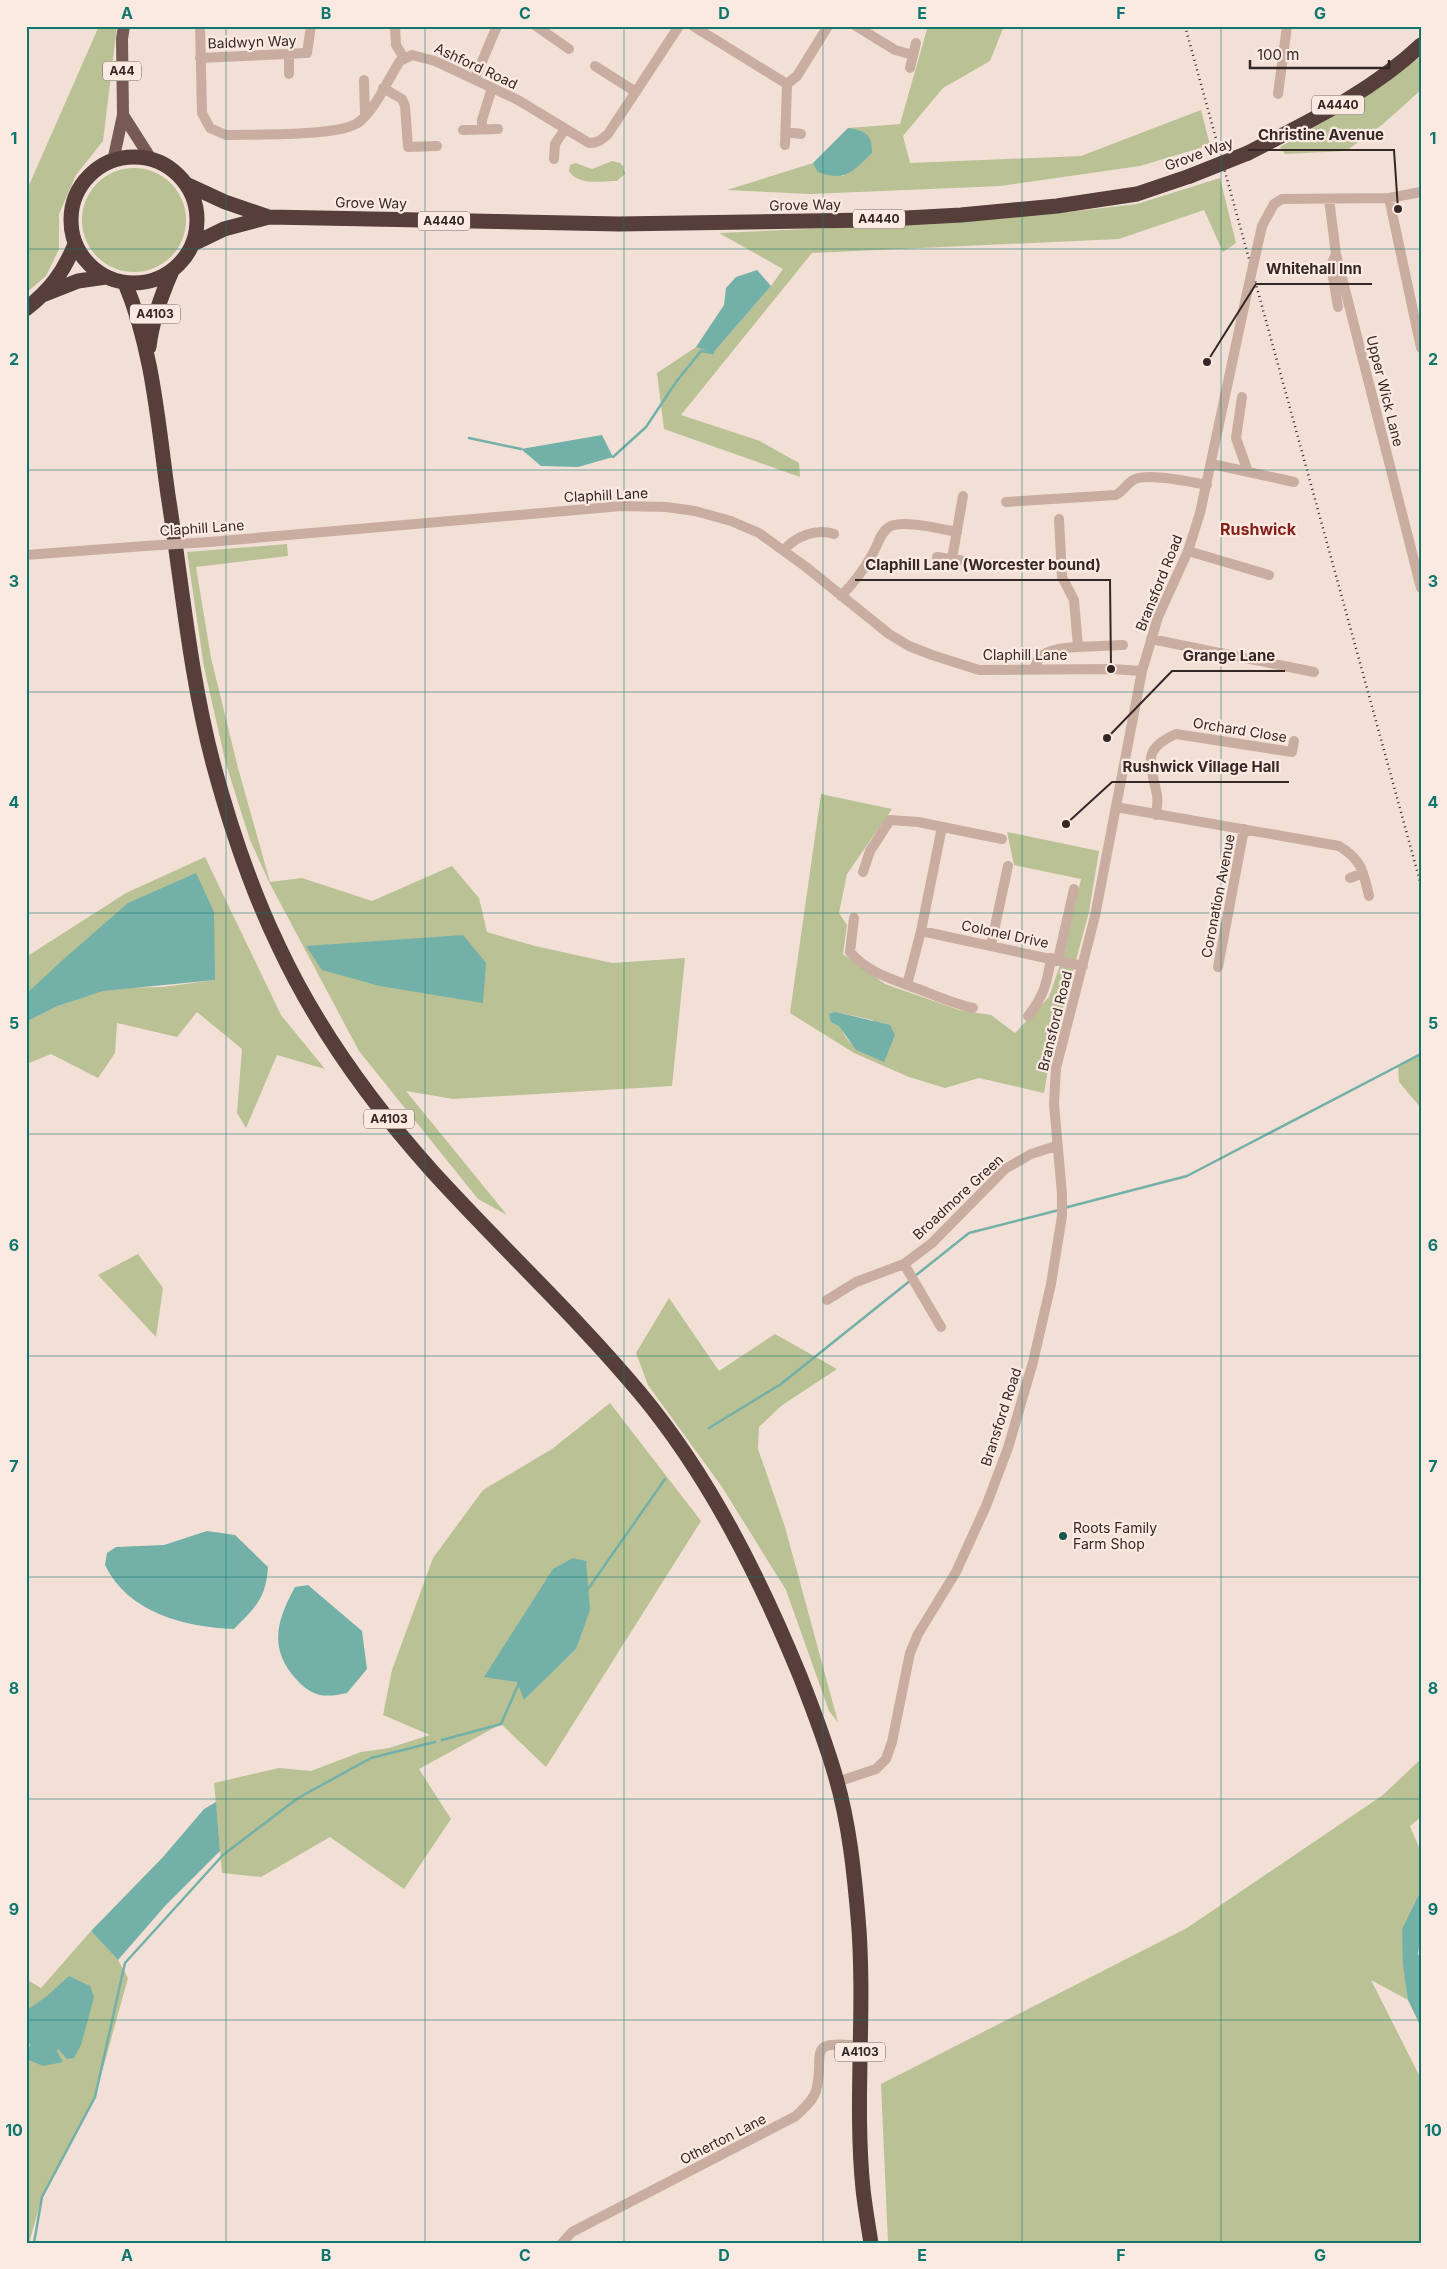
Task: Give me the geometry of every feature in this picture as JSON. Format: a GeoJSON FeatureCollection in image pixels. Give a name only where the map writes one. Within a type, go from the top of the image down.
{"type":"FeatureCollection","features":[{"type":"Feature","properties":{"kind":"highway","name":"Grove Way"},"geometry":{"type":"LineString","coordinates":[[192,244],[224,229],[269,217],[619,224],[869,220],[961,215],[1057,206],[1137,194],[1248,153],[1344,102],[1380,78],[1421,45]]}},
{"type":"Feature","properties":{"kind":"highway"},"geometry":{"type":"LineString","coordinates":[[125,158],[151,159],[170,168],[186,184],[193,198],[197,213],[197,229],[192,244],[184,259],[172,271],[157,279],[141,283],[125,283],[106,277],[93,269],[83,258],[75,244],[71,224],[72,211],[81,186],[95,171],[113,161],[125,158]]}},
{"type":"Feature","properties":{"kind":"highway","name":"Grove Way"},"geometry":{"type":"LineString","coordinates":[[186,184],[225,202],[269,217]]}},
{"type":"Feature","properties":{"kind":"highway"},"geometry":{"type":"LineString","coordinates":[[26,308],[44,294],[64,270],[75,244]]}},
{"type":"Feature","properties":{"kind":"highway","name":"A4103"},"geometry":{"type":"LineString","coordinates":[[148,358],[151,330],[159,300],[172,271]]}},
{"type":"Feature","properties":{"kind":"highway"},"geometry":{"type":"LineString","coordinates":[[44,294],[78,281],[106,277]]}},
{"type":"Feature","properties":{"kind":"highway","name":"A4103"},"geometry":{"type":"LineString","coordinates":[[125,283],[134,304],[148,358],[196,678],[212,759],[236,840],[278,945],[321,1024],[394,1127],[640,1394],[682,1448],[716,1503],[781,1630],[817,1718],[838,1782],[852,1861],[859,1921],[863,2186],[871,2243]]}},
{"type":"Feature","properties":{"kind":"main road","name":"A44"},"geometry":{"type":"LineString","coordinates":[[113,161],[123,115],[122,39],[124,26]]}},
{"type":"Feature","properties":{"kind":"main road"},"geometry":{"type":"LineString","coordinates":[[123,115],[151,159]]}},
{"type":"Feature","properties":{"kind":"street"},"geometry":{"type":"LineString","coordinates":[[200,26],[202,113],[205,122],[218,133],[226,135],[331,131],[358,124],[404,58],[396,45],[396,26]]}},
{"type":"Feature","properties":{"kind":"street","name":"Baldwyn Way"},"geometry":{"type":"LineString","coordinates":[[200,58],[307,53],[311,26]]}},
{"type":"Feature","properties":{"kind":"street"},"geometry":{"type":"LineString","coordinates":[[475,78],[497,26]]}},
{"type":"Feature","properties":{"kind":"street"},"geometry":{"type":"LineString","coordinates":[[536,26],[569,49]]}},
{"type":"Feature","properties":{"kind":"street","name":"Ashford Road"},"geometry":{"type":"LineString","coordinates":[[404,58],[412,55],[427,58],[475,78],[518,100],[589,143],[598,142],[608,134],[679,26]]}},
{"type":"Feature","properties":{"kind":"street"},"geometry":{"type":"LineString","coordinates":[[693,26],[787,84]]}},
{"type":"Feature","properties":{"kind":"street"},"geometry":{"type":"LineString","coordinates":[[787,84],[797,76],[828,26]]}},
{"type":"Feature","properties":{"kind":"street"},"geometry":{"type":"LineString","coordinates":[[856,26],[895,50],[913,55]]}},
{"type":"Feature","properties":{"kind":"street"},"geometry":{"type":"LineString","coordinates":[[1278,94],[1288,26]]}},
{"type":"Feature","properties":{"kind":"street"},"geometry":{"type":"LineString","coordinates":[[910,68],[916,43]]}},
{"type":"Feature","properties":{"kind":"street"},"geometry":{"type":"LineString","coordinates":[[289,55],[290,74]]}},
{"type":"Feature","properties":{"kind":"street"},"geometry":{"type":"LineString","coordinates":[[595,66],[636,92]]}},
{"type":"Feature","properties":{"kind":"street"},"geometry":{"type":"LineString","coordinates":[[364,80],[365,116]]}},
{"type":"Feature","properties":{"kind":"street"},"geometry":{"type":"LineString","coordinates":[[785,145],[787,84]]}},
{"type":"Feature","properties":{"kind":"street"},"geometry":{"type":"LineString","coordinates":[[383,88],[402,99],[405,106],[408,147],[437,146]]}},
{"type":"Feature","properties":{"kind":"street"},"geometry":{"type":"LineString","coordinates":[[482,128],[484,112],[492,88]]}},
{"type":"Feature","properties":{"kind":"street"},"geometry":{"type":"LineString","coordinates":[[463,130],[498,129]]}},
{"type":"Feature","properties":{"kind":"street"},"geometry":{"type":"LineString","coordinates":[[554,159],[555,144],[565,129]]}},
{"type":"Feature","properties":{"kind":"street"},"geometry":{"type":"LineString","coordinates":[[786,132],[801,134]]}},
{"type":"Feature","properties":{"kind":"street"},"geometry":{"type":"LineString","coordinates":[[1329,199],[1389,198],[1421,192]]}},
{"type":"Feature","properties":{"kind":"street"},"geometry":{"type":"LineString","coordinates":[[1389,198],[1421,348]]}},
{"type":"Feature","properties":{"kind":"street","name":"Bransford Road"},"geometry":{"type":"LineString","coordinates":[[838,1782],[876,1769],[886,1759],[892,1742],[910,1653],[918,1634],[956,1572],[986,1506],[1008,1448],[1033,1362],[1057,1248],[1062,1194],[1056,1146],[1054,1078],[1095,916],[1142,671],[1150,639],[1188,550],[1200,513],[1262,226],[1274,204],[1282,200],[1329,199]]}},
{"type":"Feature","properties":{"kind":"street","name":"Upper Wick Lane"},"geometry":{"type":"LineString","coordinates":[[1329,199],[1336,254],[1421,588]]}},
{"type":"Feature","properties":{"kind":"street"},"geometry":{"type":"LineString","coordinates":[[1336,254],[1331,265],[1338,307]]}},
{"type":"Feature","properties":{"kind":"street"},"geometry":{"type":"LineString","coordinates":[[1242,397],[1236,438],[1248,472]]}},
{"type":"Feature","properties":{"kind":"street"},"geometry":{"type":"LineString","coordinates":[[1212,464],[1294,482]]}},
{"type":"Feature","properties":{"kind":"street"},"geometry":{"type":"LineString","coordinates":[[1006,502],[1116,495],[1124,490],[1133,480],[1145,476],[1206,484]]}},
{"type":"Feature","properties":{"kind":"street"},"geometry":{"type":"LineString","coordinates":[[952,559],[963,496]]}},
{"type":"Feature","properties":{"kind":"street","name":"Claphill Lane"},"geometry":{"type":"LineString","coordinates":[[26,555],[209,542],[622,506],[666,506],[696,511],[731,521],[759,533],[784,550],[889,634],[909,646],[932,656],[979,670],[1142,671]]}},
{"type":"Feature","properties":{"kind":"street"},"geometry":{"type":"LineString","coordinates":[[1059,519],[1062,577],[1074,600],[1078,647]]}},
{"type":"Feature","properties":{"kind":"street"},"geometry":{"type":"LineString","coordinates":[[841,596],[869,560],[883,532],[888,528],[894,525],[910,525],[957,532]]}},
{"type":"Feature","properties":{"kind":"street"},"geometry":{"type":"LineString","coordinates":[[784,550],[792,541],[817,532],[825,531],[834,534]]}},
{"type":"Feature","properties":{"kind":"street"},"geometry":{"type":"LineString","coordinates":[[1188,550],[1269,575]]}},
{"type":"Feature","properties":{"kind":"street"},"geometry":{"type":"LineString","coordinates":[[937,557],[965,561]]}},
{"type":"Feature","properties":{"kind":"street"},"geometry":{"type":"LineString","coordinates":[[1150,639],[1314,672]]}},
{"type":"Feature","properties":{"kind":"street"},"geometry":{"type":"LineString","coordinates":[[1035,669],[1035,663],[1040,656],[1049,652],[1078,647],[1122,645]]}},
{"type":"Feature","properties":{"kind":"street","name":"Orchard Close"},"geometry":{"type":"LineString","coordinates":[[1156,815],[1158,798],[1149,762],[1151,755],[1161,741],[1176,734],[1292,752],[1294,741]]}},
{"type":"Feature","properties":{"kind":"street"},"geometry":{"type":"LineString","coordinates":[[1116,807],[1339,846],[1354,855],[1363,873],[1369,896]]}},
{"type":"Feature","properties":{"kind":"street"},"geometry":{"type":"LineString","coordinates":[[863,872],[870,851],[890,820],[899,819],[918,822],[1002,839]]}},
{"type":"Feature","properties":{"kind":"street"},"geometry":{"type":"LineString","coordinates":[[908,985],[942,827]]}},
{"type":"Feature","properties":{"kind":"street","name":"Coronation Avenue"},"geometry":{"type":"LineString","coordinates":[[1218,967],[1244,829]]}},
{"type":"Feature","properties":{"kind":"street"},"geometry":{"type":"LineString","coordinates":[[991,945],[1008,866]]}},
{"type":"Feature","properties":{"kind":"street"},"geometry":{"type":"LineString","coordinates":[[1350,878],[1363,873]]}},
{"type":"Feature","properties":{"kind":"street"},"geometry":{"type":"LineString","coordinates":[[1028,1016],[1041,1000],[1045,989],[1074,889]]}},
{"type":"Feature","properties":{"kind":"street"},"geometry":{"type":"LineString","coordinates":[[854,918],[850,952],[860,963],[886,978],[952,1003],[973,1008]]}},
{"type":"Feature","properties":{"kind":"street","name":"Colonel Drive"},"geometry":{"type":"LineString","coordinates":[[921,931],[1055,958],[1083,966]]}},
{"type":"Feature","properties":{"kind":"street","name":"Broadmore Green"},"geometry":{"type":"LineString","coordinates":[[827,1300],[856,1282],[904,1264],[932,1243],[1005,1169],[1030,1154],[1056,1146]]}},
{"type":"Feature","properties":{"kind":"street"},"geometry":{"type":"LineString","coordinates":[[904,1264],[941,1326]]}},
{"type":"Feature","properties":{"kind":"street","name":"Otherton Lane"},"geometry":{"type":"LineString","coordinates":[[562,2243],[572,2232],[796,2116],[811,2101],[816,2092],[818,2058],[823,2049],[828,2044],[838,2043],[860,2046]]}},
{"type":"Feature","properties":{"kind":"green space"},"geometry":{"type":"Polygon","coordinates":[[[99,26],[117,26],[103,141],[76,175],[59,214],[59,249],[46,276],[26,293],[26,192],[99,26]]]}},
{"type":"Feature","properties":{"kind":"green space"},"geometry":{"type":"Polygon","coordinates":[[[928,26],[1004,26],[990,61],[943,88],[903,136],[910,163],[1081,156],[1201,110],[1210,145],[1140,166],[1001,186],[811,194],[727,190],[813,163],[843,176],[871,143],[848,128],[900,124],[928,26]]]}},
{"type":"Feature","properties":{"kind":"green space"},"geometry":{"type":"Polygon","coordinates":[[[1421,56],[1421,90],[1383,124],[1346,151],[1285,154],[1280,147],[1370,93],[1421,56]]]}},
{"type":"Feature","properties":{"kind":"green space"},"geometry":{"type":"Polygon","coordinates":[[[612,161],[623,166],[625,174],[617,181],[584,181],[573,176],[569,171],[570,165],[576,163],[592,169],[612,161]]]}},
{"type":"Feature","properties":{"kind":"green space"},"geometry":{"type":"Polygon","coordinates":[[[134,168],[154,172],[171,183],[182,200],[186,220],[182,240],[171,257],[154,268],[134,272],[114,268],[97,257],[86,240],[82,220],[86,200],[97,183],[114,172],[134,168]]]}},
{"type":"Feature","properties":{"kind":"green space"},"geometry":{"type":"Polygon","coordinates":[[[1220,178],[1236,243],[1223,252],[1204,210],[1119,239],[812,253],[681,415],[760,441],[799,463],[800,477],[664,429],[657,373],[696,347],[713,353],[771,286],[783,269],[719,233],[853,227],[1068,212],[1137,204],[1220,178]]]}},
{"type":"Feature","properties":{"kind":"green space"},"geometry":{"type":"Polygon","coordinates":[[[287,544],[288,556],[196,567],[211,658],[238,768],[270,882],[302,878],[372,901],[452,866],[479,898],[487,932],[535,946],[612,963],[685,958],[672,1086],[453,1099],[406,1091],[507,1215],[478,1199],[359,1051],[269,882],[250,840],[226,764],[204,667],[187,552],[287,544]]]}},
{"type":"Feature","properties":{"kind":"green space"},"geometry":{"type":"Polygon","coordinates":[[[821,794],[892,809],[847,874],[839,913],[847,925],[843,954],[885,984],[959,1010],[991,1015],[1015,1033],[1049,997],[1064,953],[1081,879],[1014,865],[1007,832],[1099,851],[1089,912],[1051,1052],[1044,1093],[979,1078],[945,1088],[909,1077],[854,1053],[790,1013],[821,794]],[[836,1012],[843,1031],[852,1044],[866,1054],[884,1061],[873,1020],[836,1012]]]}},
{"type":"Feature","properties":{"kind":"green space"},"geometry":{"type":"Polygon","coordinates":[[[205,857],[281,1015],[325,1069],[277,1055],[246,1128],[237,1113],[242,1049],[197,1012],[177,1037],[117,1023],[115,1053],[98,1078],[51,1054],[29,1063],[26,1057],[26,1022],[58,1006],[110,988],[163,987],[214,980],[42,981],[26,994],[26,957],[126,893],[205,857]]]}},
{"type":"Feature","properties":{"kind":"green space"},"geometry":{"type":"Polygon","coordinates":[[[1421,1052],[1421,1108],[1399,1082],[1398,1065],[1421,1052]]]}},
{"type":"Feature","properties":{"kind":"green space"},"geometry":{"type":"Polygon","coordinates":[[[138,1254],[163,1288],[156,1337],[98,1275],[138,1254]]]}},
{"type":"Feature","properties":{"kind":"green space"},"geometry":{"type":"Polygon","coordinates":[[[669,1298],[719,1371],[775,1334],[837,1369],[781,1406],[759,1427],[758,1449],[785,1527],[838,1722],[829,1711],[786,1590],[722,1487],[648,1385],[636,1353],[669,1298]]]}},
{"type":"Feature","properties":{"kind":"green space"},"geometry":{"type":"Polygon","coordinates":[[[610,1403],[701,1521],[546,1767],[501,1724],[419,1769],[451,1819],[404,1889],[330,1837],[261,1877],[222,1873],[214,1783],[279,1768],[311,1771],[361,1752],[389,1748],[430,1735],[383,1715],[392,1670],[433,1558],[483,1490],[552,1449],[610,1403]],[[576,1649],[484,1676],[517,1682],[525,1699],[576,1649]]]}},
{"type":"Feature","properties":{"kind":"green space"},"geometry":{"type":"Polygon","coordinates":[[[1421,1759],[1421,1817],[1410,1826],[1421,1852],[1421,1890],[1402,1929],[1408,2000],[1371,1980],[1421,2079],[1421,2243],[888,2243],[881,2084],[1187,1928],[1383,1795],[1421,1759]]]}},
{"type":"Feature","properties":{"kind":"green space"},"geometry":{"type":"Polygon","coordinates":[[[91,1931],[118,1960],[128,1978],[95,2097],[42,2197],[29,2243],[26,2243],[26,1979],[41,1988],[91,1931]]]}},
{"type":"Feature","properties":{"kind":"water"},"geometry":{"type":"Polygon","coordinates":[[[848,128],[867,134],[871,142],[872,153],[854,170],[848,173],[835,176],[818,172],[813,163],[848,128]]]}},
{"type":"Feature","properties":{"kind":"water"},"geometry":{"type":"Polygon","coordinates":[[[757,270],[771,286],[713,353],[696,347],[724,305],[726,288],[736,277],[757,270]]]}},
{"type":"Feature","properties":{"kind":"water"},"geometry":{"type":"Polygon","coordinates":[[[602,435],[613,457],[578,467],[541,466],[521,449],[602,435]]]}},
{"type":"Feature","properties":{"kind":"water"},"geometry":{"type":"Polygon","coordinates":[[[196,873],[214,912],[215,980],[103,991],[58,1006],[26,1022],[26,994],[66,957],[128,903],[196,873]]]}},
{"type":"Feature","properties":{"kind":"water"},"geometry":{"type":"Polygon","coordinates":[[[463,935],[486,963],[483,1003],[380,986],[322,970],[306,946],[463,935]]]}},
{"type":"Feature","properties":{"kind":"water"},"geometry":{"type":"Polygon","coordinates":[[[836,1012],[890,1025],[895,1035],[884,1062],[856,1050],[839,1026],[831,1022],[829,1014],[836,1012]]]}},
{"type":"Feature","properties":{"kind":"water"},"geometry":{"type":"Polygon","coordinates":[[[207,1531],[235,1535],[268,1567],[265,1587],[259,1601],[234,1629],[215,1628],[178,1621],[143,1606],[128,1595],[115,1581],[105,1565],[107,1553],[116,1547],[164,1545],[207,1531]]]}},
{"type":"Feature","properties":{"kind":"water"},"geometry":{"type":"Polygon","coordinates":[[[573,1558],[586,1561],[590,1610],[576,1649],[524,1700],[517,1682],[484,1677],[553,1569],[573,1558]]]}},
{"type":"Feature","properties":{"kind":"water"},"geometry":{"type":"Polygon","coordinates":[[[308,1585],[362,1631],[367,1669],[347,1693],[325,1696],[313,1693],[296,1679],[287,1668],[282,1656],[278,1634],[284,1611],[295,1587],[308,1585]]]}},
{"type":"Feature","properties":{"kind":"water"},"geometry":{"type":"Polygon","coordinates":[[[216,1802],[220,1851],[165,1906],[118,1960],[91,1931],[163,1857],[204,1809],[216,1802]]]}},
{"type":"Feature","properties":{"kind":"water"},"geometry":{"type":"Polygon","coordinates":[[[1421,1890],[1421,1932],[1418,1954],[1421,1960],[1421,2027],[1408,2000],[1403,1965],[1402,1929],[1421,1890]]]}},
{"type":"Feature","properties":{"kind":"water"},"geometry":{"type":"Polygon","coordinates":[[[69,1976],[90,1986],[94,1997],[81,2045],[74,2058],[67,2059],[58,2049],[57,2051],[63,2062],[43,2066],[29,2060],[26,2053],[31,2044],[26,2041],[26,2011],[47,1996],[69,1976]]]}},
{"type":"Feature","properties":{"kind":"waterway"},"geometry":{"type":"LineString","coordinates":[[613,457],[646,427],[676,382],[701,351],[713,353]]}},
{"type":"Feature","properties":{"kind":"waterway"},"geometry":{"type":"LineString","coordinates":[[469,438],[521,449]]}},
{"type":"Feature","properties":{"kind":"waterway"},"geometry":{"type":"LineString","coordinates":[[1064,1208],[1187,1176],[1421,1054]]}},
{"type":"Feature","properties":{"kind":"waterway"},"geometry":{"type":"LineString","coordinates":[[915,1276],[969,1233],[1059,1210]]}},
{"type":"Feature","properties":{"kind":"waterway"},"geometry":{"type":"LineString","coordinates":[[709,1428],[781,1384],[911,1280]]}},
{"type":"Feature","properties":{"kind":"waterway"},"geometry":{"type":"LineString","coordinates":[[586,1592],[665,1479]]}},
{"type":"Feature","properties":{"kind":"waterway"},"geometry":{"type":"LineString","coordinates":[[442,1740],[501,1724],[519,1683]]}},
{"type":"Feature","properties":{"kind":"waterway"},"geometry":{"type":"LineString","coordinates":[[34,2243],[42,2197],[95,2097],[125,1963],[223,1855],[298,1798],[371,1758],[435,1742]]}},
{"type":"Feature","properties":{"kind":"railway"},"geometry":{"type":"LineString","coordinates":[[1185,26],[1421,885]]}},
{"type":"Feature","properties":{"kind":"place","name":"Christine Avenue"},"geometry":{"type":"Point","coordinates":[1398,209]}},
{"type":"Feature","properties":{"kind":"place","name":"Whitehall Inn"},"geometry":{"type":"Point","coordinates":[1207,362]}},
{"type":"Feature","properties":{"kind":"place","name":"Claphill Lane (Worcester bound)"},"geometry":{"type":"Point","coordinates":[1111,669]}},
{"type":"Feature","properties":{"kind":"place","name":"Grange Lane"},"geometry":{"type":"Point","coordinates":[1107,738]}},
{"type":"Feature","properties":{"kind":"place","name":"Rushwick Village Hall"},"geometry":{"type":"Point","coordinates":[1066,824]}},
{"type":"Feature","properties":{"kind":"place","name":"Roots Family Farm Shop"},"geometry":{"type":"Point","coordinates":[1063,1536]}},
{"type":"Feature","properties":{"kind":"district","name":"Rushwick"},"geometry":{"type":"Point","coordinates":[1258,529]}}]}
